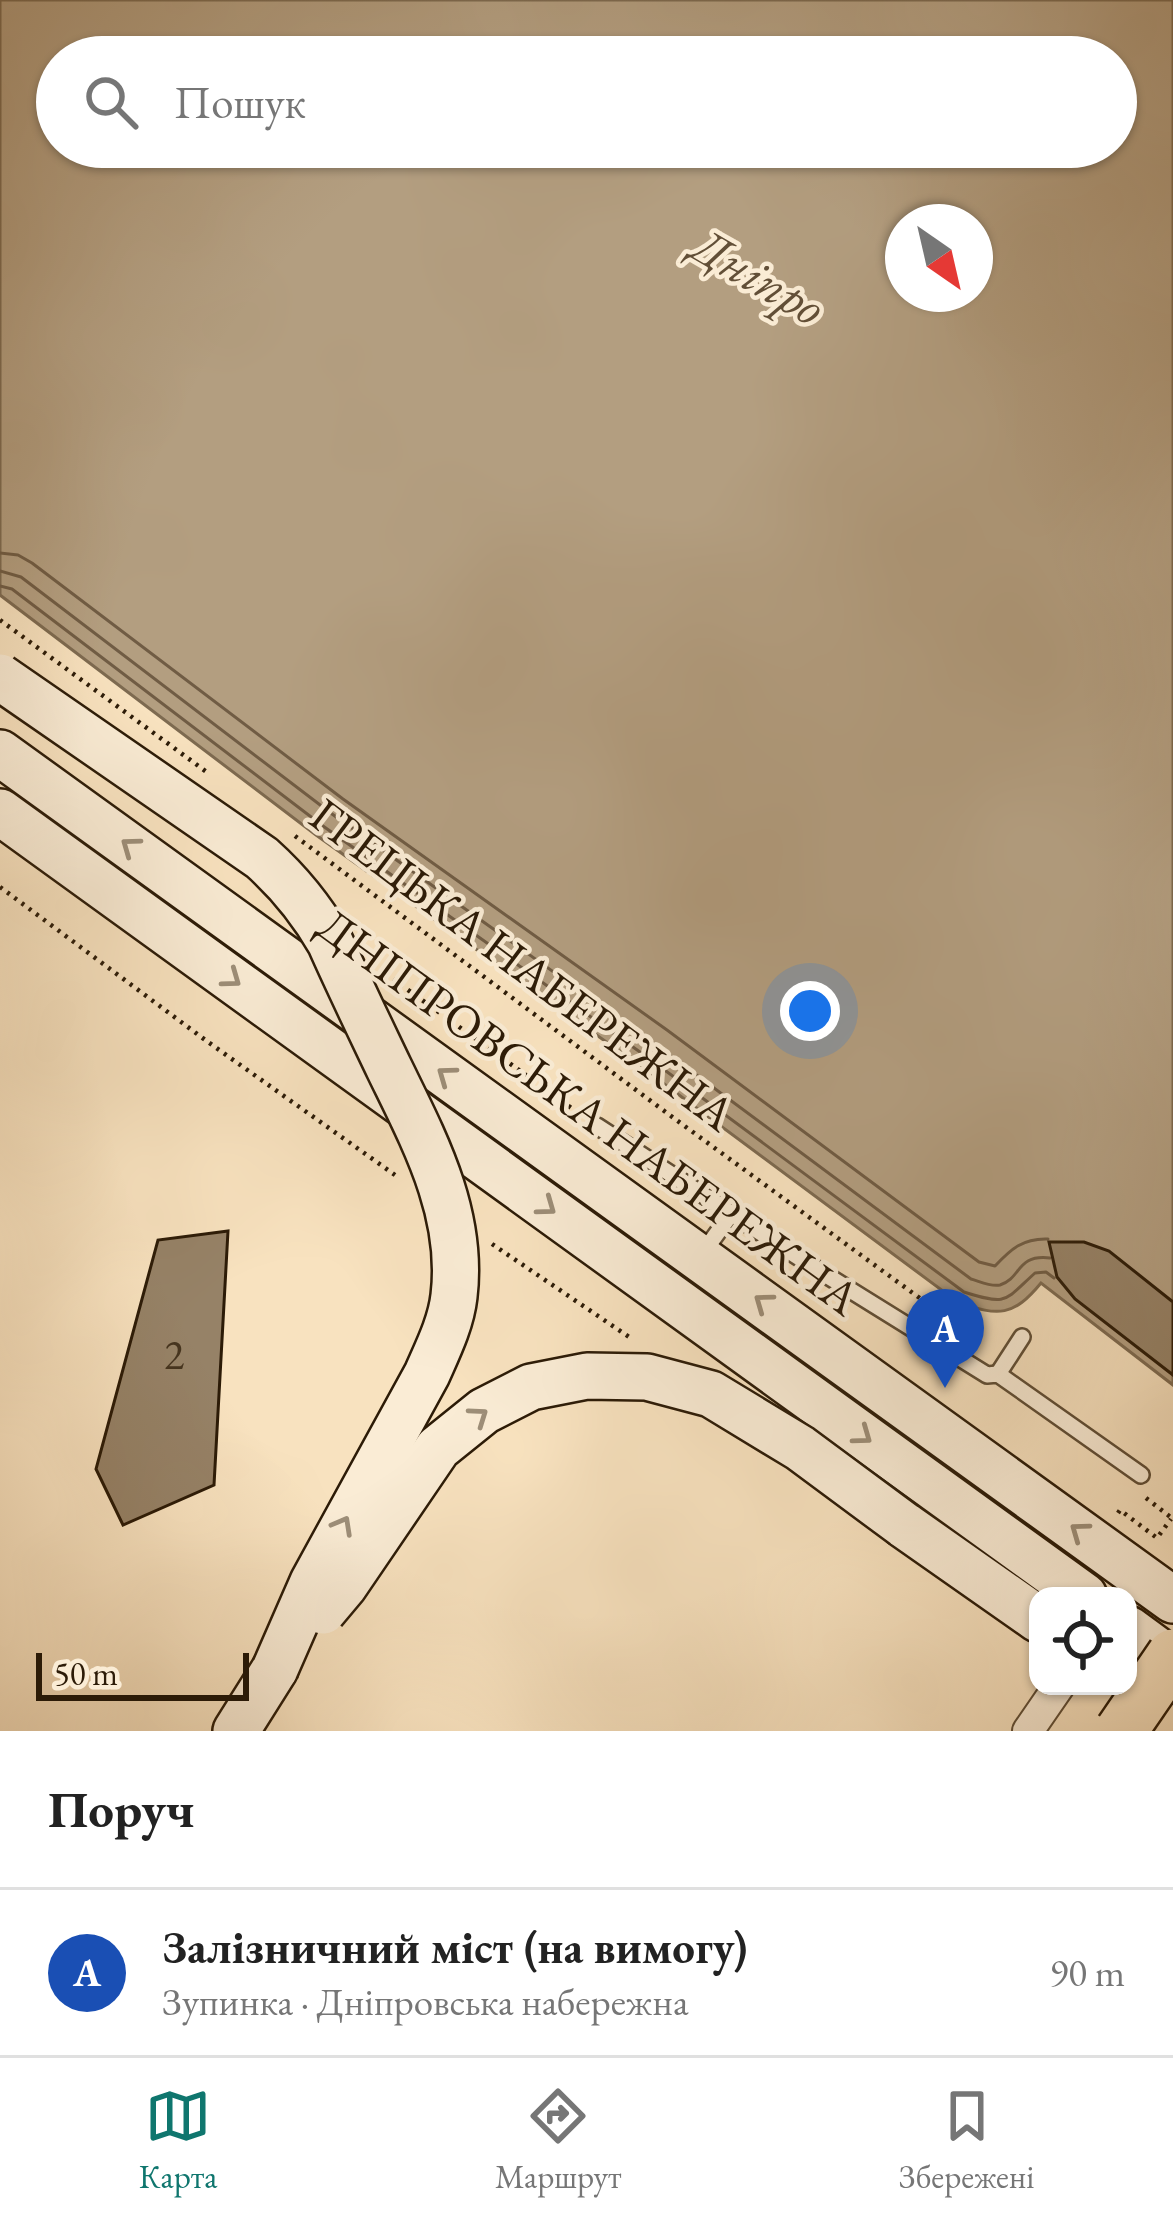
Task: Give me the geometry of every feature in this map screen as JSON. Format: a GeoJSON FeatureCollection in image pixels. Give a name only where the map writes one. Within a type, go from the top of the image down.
{"type":"FeatureCollection","features":[{"type":"Feature","properties":{"kind":"main road"},"geometry":{"type":"LineString","coordinates":[[0,677],[262,858],[288,882],[312,910],[330,942],[427,1145],[445,1193],[455,1246],[454,1297],[443,1338],[313,1582],[274,1669],[236,1731]]}},
{"type":"Feature","properties":{"kind":"main road","name":"ДНІПРОВСЬКА НАБЕРЕЖНА"},"geometry":{"type":"LineString","coordinates":[[0,753],[1173,1600]]}},
{"type":"Feature","properties":{"kind":"main road"},"geometry":{"type":"LineString","coordinates":[[0,812],[1072,1587]]}},
{"type":"Feature","properties":{"kind":"main road"},"geometry":{"type":"LineString","coordinates":[[274,1669],[344,1586],[438,1448],[484,1411],[532,1387],[587,1376],[647,1377],[711,1394],[800,1448],[1029,1613]]}},
{"type":"Feature","properties":{"kind":"main road"},"geometry":{"type":"LineString","coordinates":[[1120,1731],[1153,1651]]}},
{"type":"Feature","properties":{"kind":"street"},"geometry":{"type":"LineString","coordinates":[[1028,1731],[1054,1695]]}},
{"type":"Feature","properties":{"kind":"lane"},"geometry":{"type":"LineString","coordinates":[[597,1126],[993,1374],[1141,1475]]}},
{"type":"Feature","properties":{"kind":"lane"},"geometry":{"type":"LineString","coordinates":[[700,1257],[731,1214]]}},
{"type":"Feature","properties":{"kind":"lane"},"geometry":{"type":"LineString","coordinates":[[993,1374],[1022,1337]]}},
{"type":"Feature","properties":{"kind":"path"},"geometry":{"type":"LineString","coordinates":[[0,620],[213,776]]}},
{"type":"Feature","properties":{"kind":"path","name":"ГРЕЦЬКА НАБЕРЕЖНА"},"geometry":{"type":"LineString","coordinates":[[284,828],[977,1340],[993,1374]]}},
{"type":"Feature","properties":{"kind":"path"},"geometry":{"type":"LineString","coordinates":[[0,886],[406,1182]]}},
{"type":"Feature","properties":{"kind":"path"},"geometry":{"type":"LineString","coordinates":[[371,964],[597,1126]]}},
{"type":"Feature","properties":{"kind":"path"},"geometry":{"type":"LineString","coordinates":[[479,1235],[637,1342]]}},
{"type":"Feature","properties":{"kind":"path"},"geometry":{"type":"LineString","coordinates":[[1120,1510],[1157,1538],[1172,1519]]}},
{"type":"Feature","properties":{"kind":"water","name":"Дніпро"},"geometry":{"type":"Polygon","coordinates":[[[0,0],[1173,0],[1173,1385],[1041,1283],[1022,1302],[1004,1311],[959,1303],[640,1066],[316,835],[0,595],[0,0]]]}},
{"type":"Feature","properties":{"kind":"building"},"geometry":{"type":"Polygon","coordinates":[[[228,1231],[214,1485],[123,1525],[96,1469],[158,1240],[228,1231]]]}},
{"type":"Feature","properties":{"kind":"building"},"geometry":{"type":"Polygon","coordinates":[[[1049,1242],[1084,1242],[1109,1251],[1173,1302],[1173,1375],[1075,1299],[1057,1277],[1049,1242]]]}},
{"type":"Feature","properties":{"kind":"place","name":"Залізничний міст (на вимогу)"},"geometry":{"type":"Point","coordinates":[945,1388]}}]}
